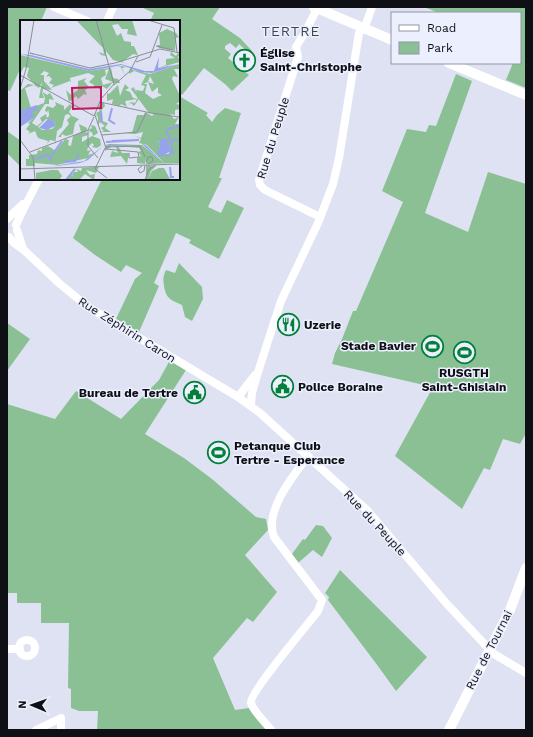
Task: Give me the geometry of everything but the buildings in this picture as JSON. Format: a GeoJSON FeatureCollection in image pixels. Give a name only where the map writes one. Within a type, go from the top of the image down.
{"type":"FeatureCollection","features":[{"type":"Feature","properties":{"kind":"main road"},"geometry":{"type":"LineString","coordinates":[[315,8],[391,40]]}},
{"type":"Feature","properties":{"kind":"main road"},"geometry":{"type":"LineString","coordinates":[[451,64],[526,95]]}},
{"type":"Feature","properties":{"kind":"main road","name":"Rue de Tournai"},"geometry":{"type":"LineString","coordinates":[[449,730],[510,610],[526,568]]}},
{"type":"Feature","properties":{"kind":"street"},"geometry":{"type":"LineString","coordinates":[[54,7],[85,20]]}},
{"type":"Feature","properties":{"kind":"street"},"geometry":{"type":"LineString","coordinates":[[107,20],[113,7]]}},
{"type":"Feature","properties":{"kind":"street"},"geometry":{"type":"LineString","coordinates":[[251,405],[252,394],[258,372],[281,301],[320,218],[333,184],[339,158],[359,33],[366,24],[372,7]]}},
{"type":"Feature","properties":{"kind":"street","name":"Rue du Peuple"},"geometry":{"type":"LineString","coordinates":[[315,8],[300,42],[296,47],[298,57],[258,180],[265,190],[320,218]]}},
{"type":"Feature","properties":{"kind":"street"},"geometry":{"type":"LineString","coordinates":[[8,237],[15,234],[16,228],[29,198],[38,180]]}},
{"type":"Feature","properties":{"kind":"street"},"geometry":{"type":"LineString","coordinates":[[7,220],[29,198]]}},
{"type":"Feature","properties":{"kind":"street"},"geometry":{"type":"LineString","coordinates":[[7,220],[13,221],[16,228]]}},
{"type":"Feature","properties":{"kind":"street","name":"Rue Zéphirin Caron"},"geometry":{"type":"LineString","coordinates":[[16,228],[18,238],[25,251]]}},
{"type":"Feature","properties":{"kind":"street","name":"Rue Zéphirin Caron"},"geometry":{"type":"LineString","coordinates":[[8,237],[88,307],[238,397]]}},
{"type":"Feature","properties":{"kind":"street"},"geometry":{"type":"LineString","coordinates":[[238,397],[258,372]]}},
{"type":"Feature","properties":{"kind":"street","name":"Rue du Peuple"},"geometry":{"type":"LineString","coordinates":[[238,397],[251,405],[368,512],[446,603],[494,654],[526,673]]}},
{"type":"Feature","properties":{"kind":"street"},"geometry":{"type":"LineString","coordinates":[[272,730],[255,711],[251,704],[251,700],[261,684],[318,611],[322,600],[274,537],[272,530],[274,517],[281,495],[308,456]]}},
{"type":"Feature","properties":{"kind":"street"},"geometry":{"type":"LineString","coordinates":[[7,649],[20,649]]}},
{"type":"Feature","properties":{"kind":"street"},"geometry":{"type":"LineString","coordinates":[[36,730],[62,718],[61,730]]}},
{"type":"Feature","properties":{"kind":"green space"},"geometry":{"type":"Polygon","coordinates":[[[7,7],[47,7],[41,20],[20,20],[20,69],[10,91],[7,90],[7,7]]]}},
{"type":"Feature","properties":{"kind":"green space"},"geometry":{"type":"Polygon","coordinates":[[[141,7],[220,7],[212,19],[240,38],[252,51],[250,54],[239,44],[236,48],[230,43],[225,46],[225,49],[231,54],[228,58],[249,75],[232,91],[204,68],[182,95],[180,94],[180,20],[150,20],[154,13],[141,7]]]}},
{"type":"Feature","properties":{"kind":"green space"},"geometry":{"type":"Polygon","coordinates":[[[424,7],[526,7],[526,88],[506,80],[513,64],[521,64],[521,12],[436,12],[424,7]]]}},
{"type":"Feature","properties":{"kind":"green space","name":"Stade Bavier"},"geometry":{"type":"Polygon","coordinates":[[[456,74],[472,81],[425,213],[468,232],[488,172],[526,184],[526,433],[520,444],[503,439],[490,470],[484,468],[462,509],[395,456],[433,387],[332,364],[335,353],[353,311],[356,311],[403,202],[382,191],[407,129],[426,132],[429,125],[436,126],[456,74]]]}},
{"type":"Feature","properties":{"kind":"green space"},"geometry":{"type":"Polygon","coordinates":[[[180,97],[208,113],[206,115],[212,122],[225,108],[241,113],[219,178],[222,178],[208,207],[221,213],[227,200],[244,208],[219,259],[189,243],[191,240],[176,233],[154,283],[159,286],[139,332],[116,319],[135,279],[142,273],[126,265],[121,272],[73,238],[102,180],[180,180],[180,97]]]}},
{"type":"Feature","properties":{"kind":"green space"},"geometry":{"type":"Polygon","coordinates":[[[7,131],[20,140],[20,166],[7,153],[7,131]]]}},
{"type":"Feature","properties":{"kind":"green space"},"geometry":{"type":"Polygon","coordinates":[[[179,263],[202,287],[203,299],[192,321],[185,317],[182,305],[170,298],[166,294],[165,290],[164,274],[166,270],[175,273],[179,263]]]}},
{"type":"Feature","properties":{"kind":"green space"},"geometry":{"type":"Polygon","coordinates":[[[7,323],[30,339],[7,371],[7,323]]]}},
{"type":"Feature","properties":{"kind":"green space"},"geometry":{"type":"Polygon","coordinates":[[[170,360],[186,370],[145,434],[184,458],[212,479],[256,517],[266,519],[268,530],[245,555],[277,592],[253,622],[247,618],[213,658],[235,710],[249,708],[267,730],[97,730],[98,711],[79,711],[71,708],[71,689],[68,688],[69,623],[41,623],[41,603],[17,603],[17,593],[7,593],[7,404],[55,419],[76,391],[121,419],[159,380],[170,360]]]}},
{"type":"Feature","properties":{"kind":"green space"},"geometry":{"type":"Polygon","coordinates":[[[316,525],[323,526],[332,538],[322,557],[313,550],[298,563],[292,554],[316,525]]]}},
{"type":"Feature","properties":{"kind":"green space"},"geometry":{"type":"Polygon","coordinates":[[[340,570],[427,657],[396,691],[328,600],[329,597],[325,593],[340,570]]]}},
{"type":"Feature","properties":{"kind":"place","name":"Église Saint-Christophe"},"geometry":{"type":"Point","coordinates":[244,60]}},
{"type":"Feature","properties":{"kind":"place","name":"Uzerie"},"geometry":{"type":"Point","coordinates":[288,325]}},
{"type":"Feature","properties":{"kind":"place","name":"Stade Bavier"},"geometry":{"type":"Point","coordinates":[432,346]}},
{"type":"Feature","properties":{"kind":"place","name":"RUSGTH Saint-Ghislain"},"geometry":{"type":"Point","coordinates":[464,352]}},
{"type":"Feature","properties":{"kind":"place","name":"Police Boraine"},"geometry":{"type":"Point","coordinates":[283,387]}},
{"type":"Feature","properties":{"kind":"place","name":"Bureau de Tertre"},"geometry":{"type":"Point","coordinates":[194,393]}},
{"type":"Feature","properties":{"kind":"place","name":"Petanque Club Tertre - Esperance"},"geometry":{"type":"Point","coordinates":[218,453]}},
{"type":"Feature","properties":{"kind":"district","name":"TERTRE"},"geometry":{"type":"Point","coordinates":[291,31]}}]}
